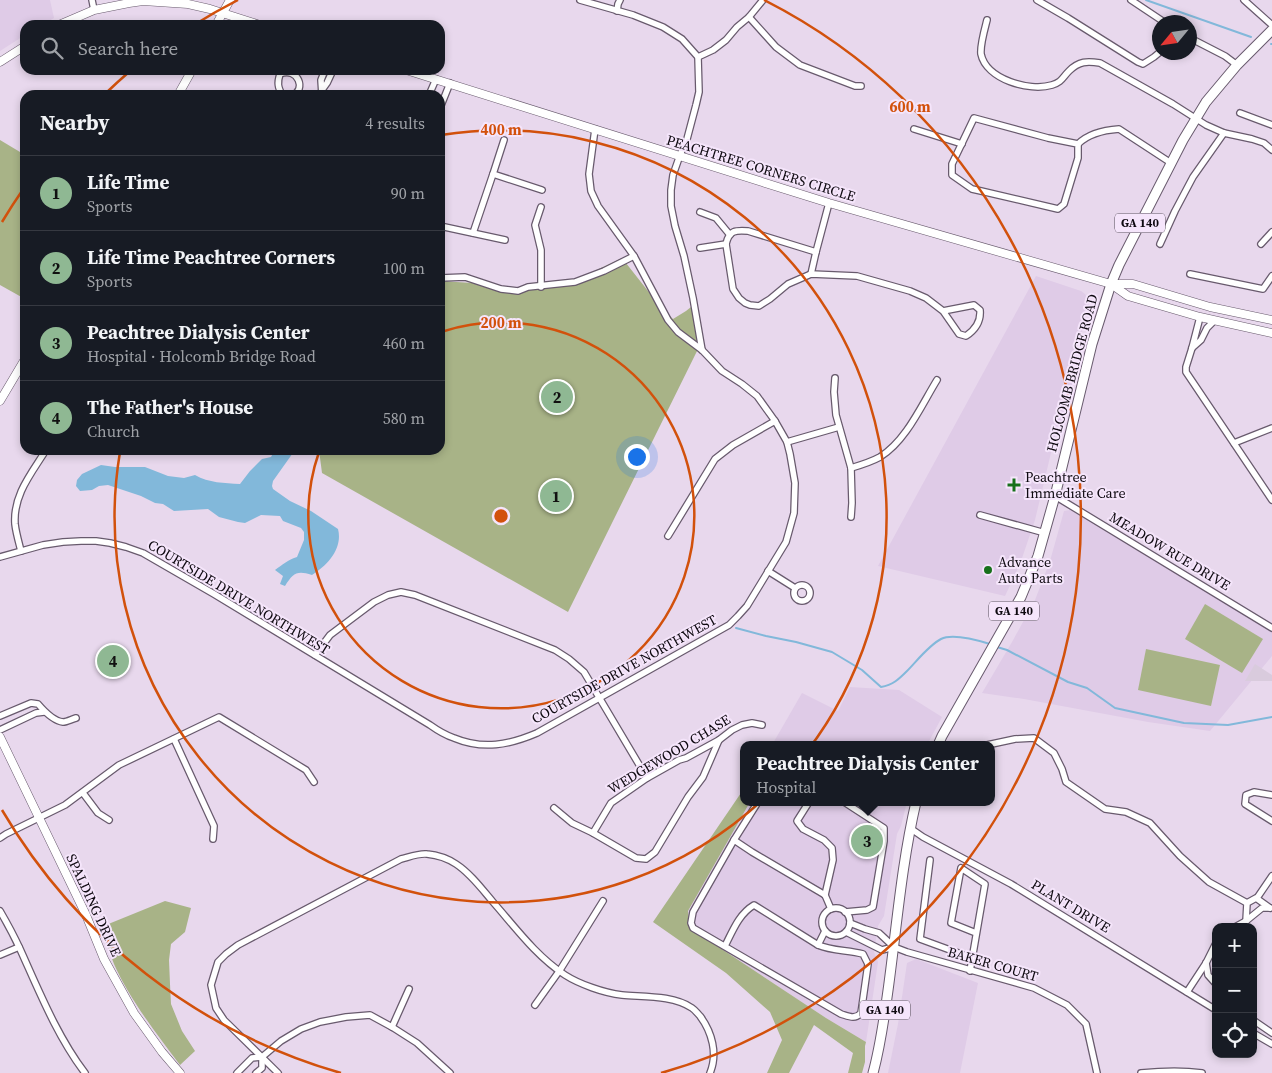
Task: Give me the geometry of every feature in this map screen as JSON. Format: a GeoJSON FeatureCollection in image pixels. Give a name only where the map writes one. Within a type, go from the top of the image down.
{"type":"FeatureCollection","features":[{"type":"Feature","properties":{"kind":"main road","name":"HOLCOMB BRIDGE ROAD"},"geometry":{"type":"LineString","coordinates":[[943,741],[1021,598],[1038,556],[1055,496],[1092,344],[1119,264],[1196,118],[1221,83],[1272,30]]}},
{"type":"Feature","properties":{"kind":"main road","name":"GA 140"},"geometry":{"type":"LineString","coordinates":[[873,1073],[878,1056],[902,881],[915,806]]}},
{"type":"Feature","properties":{"kind":"street"},"geometry":{"type":"LineString","coordinates":[[92,0],[94,10]]}},
{"type":"Feature","properties":{"kind":"street"},"geometry":{"type":"LineString","coordinates":[[219,20],[230,0]]}},
{"type":"Feature","properties":{"kind":"street"},"geometry":{"type":"LineString","coordinates":[[580,0],[633,15],[663,27],[682,38],[698,57],[699,92],[687,139],[673,175],[671,206],[674,226],[684,256],[702,350]]}},
{"type":"Feature","properties":{"kind":"street"},"geometry":{"type":"LineString","coordinates":[[617,11],[620,0]]}},
{"type":"Feature","properties":{"kind":"street"},"geometry":{"type":"LineString","coordinates":[[698,57],[713,50],[726,40],[763,0]]}},
{"type":"Feature","properties":{"kind":"street"},"geometry":{"type":"LineString","coordinates":[[1037,0],[1138,62],[1143,64],[1152,59]]}},
{"type":"Feature","properties":{"kind":"street"},"geometry":{"type":"LineString","coordinates":[[1131,0],[1154,15]]}},
{"type":"Feature","properties":{"kind":"street"},"geometry":{"type":"LineString","coordinates":[[1244,0],[1272,26]]}},
{"type":"Feature","properties":{"kind":"street"},"geometry":{"type":"LineString","coordinates":[[71,20],[94,10],[129,2],[143,1],[188,4],[245,20]]}},
{"type":"Feature","properties":{"kind":"street"},"geometry":{"type":"LineString","coordinates":[[749,16],[776,46],[800,64],[855,86],[862,86]]}},
{"type":"Feature","properties":{"kind":"street"},"geometry":{"type":"LineString","coordinates":[[987,20],[981,52],[985,64],[1011,83],[1035,87],[1054,85],[1081,62],[1091,61],[1100,63],[1206,125],[1224,133],[1264,143],[1272,150]]}},
{"type":"Feature","properties":{"kind":"street"},"geometry":{"type":"LineString","coordinates":[[1197,42],[1226,56],[1237,65]]}},
{"type":"Feature","properties":{"kind":"street"},"geometry":{"type":"LineString","coordinates":[[0,62],[20,49]]}},
{"type":"Feature","properties":{"kind":"street"},"geometry":{"type":"LineString","coordinates":[[181,90],[189,75]]}},
{"type":"Feature","properties":{"kind":"street"},"geometry":{"type":"LineString","coordinates":[[280,75],[278,81],[280,90]]}},
{"type":"Feature","properties":{"kind":"street"},"geometry":{"type":"LineString","coordinates":[[296,75],[299,82],[298,90]]}},
{"type":"Feature","properties":{"kind":"street"},"geometry":{"type":"LineString","coordinates":[[322,90],[321,80],[323,75]]}},
{"type":"Feature","properties":{"kind":"street"},"geometry":{"type":"LineString","coordinates":[[324,90],[330,75]]}},
{"type":"Feature","properties":{"kind":"street","name":"PEACHTREE CORNERS CIRCLE"},"geometry":{"type":"LineString","coordinates":[[423,75],[829,203],[1111,284],[1133,284],[1210,307],[1272,320]]}},
{"type":"Feature","properties":{"kind":"street"},"geometry":{"type":"LineString","coordinates":[[431,90],[436,79]]}},
{"type":"Feature","properties":{"kind":"street"},"geometry":{"type":"LineString","coordinates":[[445,96],[450,84]]}},
{"type":"Feature","properties":{"kind":"street"},"geometry":{"type":"LineString","coordinates":[[1240,113],[1272,125]]}},
{"type":"Feature","properties":{"kind":"street"},"geometry":{"type":"LineString","coordinates":[[1078,144],[974,118],[952,164],[952,175],[972,189],[981,192],[1058,209],[1064,204],[1078,158],[1078,144],[1083,139],[1119,129],[1171,163]]}},
{"type":"Feature","properties":{"kind":"street"},"geometry":{"type":"LineString","coordinates":[[914,129],[962,144]]}},
{"type":"Feature","properties":{"kind":"street","name":"COURTSIDE DRIVE NORTHWEST"},"geometry":{"type":"LineString","coordinates":[[0,557],[44,545],[82,541],[96,541],[143,553],[430,725],[453,738],[474,744],[496,745],[517,741],[537,733],[729,625],[744,610],[786,542],[794,513],[795,482],[787,442],[757,396],[722,371],[702,350],[678,332],[668,320],[634,256],[598,206],[591,191],[589,174],[594,130]]}},
{"type":"Feature","properties":{"kind":"street"},"geometry":{"type":"LineString","coordinates":[[1160,244],[1193,177],[1224,133]]}},
{"type":"Feature","properties":{"kind":"street"},"geometry":{"type":"LineString","coordinates":[[473,233],[504,140]]}},
{"type":"Feature","properties":{"kind":"street"},"geometry":{"type":"LineString","coordinates":[[493,174],[542,190]]}},
{"type":"Feature","properties":{"kind":"street"},"geometry":{"type":"LineString","coordinates":[[812,274],[829,203]]}},
{"type":"Feature","properties":{"kind":"street"},"geometry":{"type":"LineString","coordinates":[[540,207],[535,225],[541,250],[541,286]]}},
{"type":"Feature","properties":{"kind":"street"},"geometry":{"type":"LineString","coordinates":[[700,212],[716,218],[730,234]]}},
{"type":"Feature","properties":{"kind":"street"},"geometry":{"type":"LineString","coordinates":[[445,227],[506,240]]}},
{"type":"Feature","properties":{"kind":"street"},"geometry":{"type":"LineString","coordinates":[[816,252],[748,231],[739,230],[730,234],[726,244],[733,289],[745,303],[760,306],[788,284],[812,274],[857,276],[910,291],[926,298],[943,312],[959,334],[966,336],[974,330],[980,316],[980,310],[974,305],[943,312]]}},
{"type":"Feature","properties":{"kind":"street"},"geometry":{"type":"LineString","coordinates":[[1261,244],[1272,232]]}},
{"type":"Feature","properties":{"kind":"street"},"geometry":{"type":"LineString","coordinates":[[700,248],[726,244]]}},
{"type":"Feature","properties":{"kind":"street"},"geometry":{"type":"LineString","coordinates":[[445,277],[466,277],[501,289],[518,291],[575,282],[604,271],[634,256]]}},
{"type":"Feature","properties":{"kind":"street"},"geometry":{"type":"LineString","coordinates":[[1190,274],[1263,289],[1272,276]]}},
{"type":"Feature","properties":{"kind":"street","name":"PEACHTREE CORNERS CIRCLE"},"geometry":{"type":"LineString","coordinates":[[1111,284],[1128,296],[1214,321],[1272,333]]}},
{"type":"Feature","properties":{"kind":"street"},"geometry":{"type":"LineString","coordinates":[[1200,317],[1186,372],[1272,500]]}},
{"type":"Feature","properties":{"kind":"street"},"geometry":{"type":"LineString","coordinates":[[1192,348],[1201,340],[1207,328],[1214,321]]}},
{"type":"Feature","properties":{"kind":"street"},"geometry":{"type":"LineString","coordinates":[[0,401],[20,367]]}},
{"type":"Feature","properties":{"kind":"street"},"geometry":{"type":"LineString","coordinates":[[835,378],[834,398],[839,427],[851,468],[851,518]]}},
{"type":"Feature","properties":{"kind":"street"},"geometry":{"type":"LineString","coordinates":[[851,468],[879,458],[896,444],[908,428],[936,380]]}},
{"type":"Feature","properties":{"kind":"street"},"geometry":{"type":"LineString","coordinates":[[668,536],[715,460],[734,445],[774,422]]}},
{"type":"Feature","properties":{"kind":"street"},"geometry":{"type":"LineString","coordinates":[[787,442],[839,427]]}},
{"type":"Feature","properties":{"kind":"street"},"geometry":{"type":"LineString","coordinates":[[1234,443],[1271,430]]}},
{"type":"Feature","properties":{"kind":"street"},"geometry":{"type":"LineString","coordinates":[[21,551],[15,525],[16,504],[22,486],[43,455]]}},
{"type":"Feature","properties":{"kind":"street","name":"MEADOW RUE DRIVE"},"geometry":{"type":"LineString","coordinates":[[1055,496],[1272,628]]}},
{"type":"Feature","properties":{"kind":"street"},"geometry":{"type":"LineString","coordinates":[[980,515],[1045,533]]}},
{"type":"Feature","properties":{"kind":"street"},"geometry":{"type":"LineString","coordinates":[[768,571],[795,588]]}},
{"type":"Feature","properties":{"kind":"street"},"geometry":{"type":"LineString","coordinates":[[315,655],[330,635],[388,595],[401,592],[415,595],[555,650],[569,659],[584,672],[647,778]]}},
{"type":"Feature","properties":{"kind":"street"},"geometry":{"type":"LineString","coordinates":[[0,716],[31,703],[38,704],[44,712],[63,722],[76,718]]}},
{"type":"Feature","properties":{"kind":"street"},"geometry":{"type":"LineString","coordinates":[[0,730],[36,712],[44,712]]}},
{"type":"Feature","properties":{"kind":"street"},"geometry":{"type":"LineString","coordinates":[[0,838],[66,804],[119,765],[220,717],[306,770],[314,782]]}},
{"type":"Feature","properties":{"kind":"street","name":"WEDGEWOOD CHASE"},"geometry":{"type":"LineString","coordinates":[[593,833],[611,803],[647,778],[719,740],[742,725],[752,723],[762,725]]}},
{"type":"Feature","properties":{"kind":"street","name":"SPALDING DRIVE"},"geometry":{"type":"LineString","coordinates":[[0,738],[86,915],[104,959],[134,1013],[162,1052],[180,1073]]}},
{"type":"Feature","properties":{"kind":"street"},"geometry":{"type":"LineString","coordinates":[[995,743],[1015,739],[1034,738],[1054,753],[1066,782],[1105,809],[1126,812],[1150,823],[1180,856],[1209,882],[1247,903]]}},
{"type":"Feature","properties":{"kind":"street"},"geometry":{"type":"LineString","coordinates":[[174,739],[214,826],[213,839]]}},
{"type":"Feature","properties":{"kind":"street"},"geometry":{"type":"LineString","coordinates":[[554,808],[572,823],[636,858],[646,859],[655,852],[688,797],[703,777],[719,740]]}},
{"type":"Feature","properties":{"kind":"street"},"geometry":{"type":"LineString","coordinates":[[1272,795],[1254,792],[1246,795],[1245,804],[1272,821]]}},
{"type":"Feature","properties":{"kind":"street"},"geometry":{"type":"LineString","coordinates":[[83,793],[98,813],[109,820]]}},
{"type":"Feature","properties":{"kind":"street"},"geometry":{"type":"LineString","coordinates":[[725,946],[740,917],[748,908],[754,905],[818,945],[827,949],[863,954],[868,964],[861,1013],[854,1018],[841,1014],[693,928],[691,923],[693,912],[755,806]]}},
{"type":"Feature","properties":{"kind":"street"},"geometry":{"type":"LineString","coordinates":[[806,806],[797,821],[803,829],[824,840],[832,848],[833,860],[825,895],[831,909]]}},
{"type":"Feature","properties":{"kind":"street"},"geometry":{"type":"LineString","coordinates":[[845,912],[867,910],[872,907],[884,841],[884,828],[850,806]]}},
{"type":"Feature","properties":{"kind":"street","name":"PLANT DRIVE"},"geometry":{"type":"LineString","coordinates":[[910,828],[923,837],[1011,884],[1212,1008]]}},
{"type":"Feature","properties":{"kind":"street"},"geometry":{"type":"LineString","coordinates":[[734,840],[825,895]]}},
{"type":"Feature","properties":{"kind":"street"},"geometry":{"type":"LineString","coordinates":[[278,1073],[224,1020],[216,1008],[210,985],[218,962],[238,945],[401,859],[426,854],[444,858],[457,864],[481,888],[535,950],[565,975],[604,991],[620,995],[653,997],[674,1001],[694,1008],[702,1018],[714,1045],[713,1066],[710,1073]]}},
{"type":"Feature","properties":{"kind":"street"},"geometry":{"type":"LineString","coordinates":[[930,860],[920,939],[972,958]]}},
{"type":"Feature","properties":{"kind":"street"},"geometry":{"type":"LineString","coordinates":[[970,970],[984,884],[961,868],[951,923],[976,933]]}},
{"type":"Feature","properties":{"kind":"street"},"geometry":{"type":"LineString","coordinates":[[1247,903],[1257,898],[1272,876]]}},
{"type":"Feature","properties":{"kind":"street"},"geometry":{"type":"LineString","coordinates":[[1257,898],[1271,909]]}},
{"type":"Feature","properties":{"kind":"street"},"geometry":{"type":"LineString","coordinates":[[535,1005],[560,970],[603,902]]}},
{"type":"Feature","properties":{"kind":"street"},"geometry":{"type":"LineString","coordinates":[[1246,921],[1247,903]]}},
{"type":"Feature","properties":{"kind":"street"},"geometry":{"type":"LineString","coordinates":[[838,908],[845,912],[850,923],[846,932],[833,936],[825,931],[822,918],[827,911],[838,908]]}},
{"type":"Feature","properties":{"kind":"street"},"geometry":{"type":"LineString","coordinates":[[1243,923],[1262,908],[1271,909]]}},
{"type":"Feature","properties":{"kind":"street"},"geometry":{"type":"LineString","coordinates":[[0,911],[19,947],[44,1004],[77,1062],[86,1073]]}},
{"type":"Feature","properties":{"kind":"street"},"geometry":{"type":"LineString","coordinates":[[850,923],[879,933],[894,947]]}},
{"type":"Feature","properties":{"kind":"street"},"geometry":{"type":"LineString","coordinates":[[818,945],[825,931]]}},
{"type":"Feature","properties":{"kind":"street"},"geometry":{"type":"LineString","coordinates":[[846,932],[882,950],[894,947]]}},
{"type":"Feature","properties":{"kind":"street"},"geometry":{"type":"LineString","coordinates":[[0,955],[19,947]]}},
{"type":"Feature","properties":{"kind":"street","name":"BAKER COURT"},"geometry":{"type":"LineString","coordinates":[[894,947],[1034,988],[1067,1004],[1086,1024],[1097,1073]]}},
{"type":"Feature","properties":{"kind":"street"},"geometry":{"type":"LineString","coordinates":[[1187,992],[1212,950]]}},
{"type":"Feature","properties":{"kind":"street"},"geometry":{"type":"LineString","coordinates":[[1206,963],[1208,975],[1212,980]]}},
{"type":"Feature","properties":{"kind":"street"},"geometry":{"type":"LineString","coordinates":[[392,1027],[409,989]]}},
{"type":"Feature","properties":{"kind":"street"},"geometry":{"type":"LineString","coordinates":[[237,1073],[252,1058],[262,1057],[280,1042],[301,1029],[320,1022],[370,1015],[418,1043],[450,1073]]}},
{"type":"Feature","properties":{"kind":"street"},"geometry":{"type":"LineString","coordinates":[[1257,1023],[1272,1032]]}},
{"type":"Feature","properties":{"kind":"street"},"geometry":{"type":"LineString","coordinates":[[1257,1035],[1272,1044]]}},
{"type":"Feature","properties":{"kind":"street"},"geometry":{"type":"LineString","coordinates":[[256,1073],[262,1068],[262,1057]]}},
{"type":"Feature","properties":{"kind":"street"},"geometry":{"type":"LineString","coordinates":[[1141,1073],[1188,1071],[1202,1073]]}},
{"type":"Feature","properties":{"kind":"shaded area"},"geometry":{"type":"Polygon","coordinates":[[[0,0],[50,0],[54,18],[51,20],[20,20],[20,38],[0,51],[0,0]]]}},
{"type":"Feature","properties":{"kind":"shaded area"},"geometry":{"type":"Polygon","coordinates":[[[1036,276],[1081,291],[1090,300],[1077,350],[1078,364],[1061,426],[1055,436],[1035,520],[1020,564],[1005,596],[878,566],[1036,276]]]}},
{"type":"Feature","properties":{"kind":"shaded area"},"geometry":{"type":"Polygon","coordinates":[[[1070,510],[1272,632],[1272,656],[1210,731],[982,693],[1035,600],[1050,561],[1064,511],[1070,510]]]}},
{"type":"Feature","properties":{"kind":"shaded area"},"geometry":{"type":"Polygon","coordinates":[[[1255,664],[1272,675],[1272,681],[1245,681],[1255,664]]]}},
{"type":"Feature","properties":{"kind":"shaded area"},"geometry":{"type":"Polygon","coordinates":[[[850,687],[899,690],[942,717],[929,741],[774,741],[802,693],[838,711],[850,687]]]}},
{"type":"Feature","properties":{"kind":"shaded area"},"geometry":{"type":"Polygon","coordinates":[[[748,806],[906,806],[897,834],[884,916],[878,926],[874,952],[878,962],[866,1042],[826,1018],[690,928],[688,911],[748,806]]]}},
{"type":"Feature","properties":{"kind":"shaded area"},"geometry":{"type":"Polygon","coordinates":[[[916,959],[978,983],[960,1073],[888,1073],[898,1024],[907,963],[916,959]]]}},
{"type":"Feature","properties":{"kind":"green space"},"geometry":{"type":"Polygon","coordinates":[[[0,140],[20,152],[20,296],[0,285],[0,140]]]}},
{"type":"Feature","properties":{"kind":"green space"},"geometry":{"type":"Polygon","coordinates":[[[622,258],[659,305],[673,319],[691,307],[699,339],[697,343],[700,345],[568,612],[322,473],[320,455],[445,455],[445,281],[489,284],[514,289],[569,283],[622,258]]]}},
{"type":"Feature","properties":{"kind":"green space"},"geometry":{"type":"Polygon","coordinates":[[[1205,604],[1263,639],[1242,673],[1185,639],[1205,604]]]}},
{"type":"Feature","properties":{"kind":"green space"},"geometry":{"type":"Polygon","coordinates":[[[1146,649],[1220,665],[1211,706],[1138,690],[1146,649]]]}},
{"type":"Feature","properties":{"kind":"green space"},"geometry":{"type":"Polygon","coordinates":[[[740,794],[740,806],[748,806],[688,911],[690,928],[826,1018],[866,1042],[865,1062],[862,1073],[848,1073],[853,1053],[814,1025],[789,1073],[767,1073],[782,1040],[770,1012],[726,973],[653,922],[740,794]]]}},
{"type":"Feature","properties":{"kind":"green space"},"geometry":{"type":"Polygon","coordinates":[[[165,901],[191,908],[185,932],[171,944],[169,960],[171,1004],[182,1031],[195,1051],[180,1065],[144,1016],[120,977],[101,927],[165,901]]]}},
{"type":"Feature","properties":{"kind":"water"},"geometry":{"type":"Polygon","coordinates":[[[272,455],[291,455],[273,481],[273,489],[338,529],[339,536],[333,555],[324,566],[312,575],[299,573],[293,575],[285,586],[280,584],[283,576],[275,570],[297,557],[304,540],[304,532],[301,528],[283,521],[280,516],[261,515],[245,523],[238,522],[219,517],[208,509],[174,511],[163,504],[155,503],[141,496],[108,485],[99,486],[92,490],[80,491],[76,486],[77,480],[82,474],[101,465],[145,467],[168,476],[184,478],[195,475],[211,481],[240,484],[262,459],[272,455]]]}},
{"type":"Feature","properties":{"kind":"waterway"},"geometry":{"type":"LineString","coordinates":[[1146,0],[1251,37]]}},
{"type":"Feature","properties":{"kind":"waterway"},"geometry":{"type":"LineString","coordinates":[[736,628],[832,652],[862,670],[881,687],[889,685],[898,679],[936,642],[946,637],[972,639],[990,644]]}},
{"type":"Feature","properties":{"kind":"waterway"},"geometry":{"type":"LineString","coordinates":[[997,647],[1007,650],[1068,682],[1087,688],[1115,708],[1184,723],[1228,725],[1272,717]]}},
{"type":"Feature","properties":{"kind":"place","name":"Life Time Peachtree Corners"},"geometry":{"type":"Point","coordinates":[557,397]}},
{"type":"Feature","properties":{"kind":"place","name":"Peachtree Immediate Care"},"geometry":{"type":"Point","coordinates":[1014,485]}},
{"type":"Feature","properties":{"kind":"place","name":"Life Time"},"geometry":{"type":"Point","coordinates":[556,496]}},
{"type":"Feature","properties":{"kind":"place","name":"Advance Auto Parts"},"geometry":{"type":"Point","coordinates":[988,570]}},
{"type":"Feature","properties":{"kind":"place","name":"The Father's House"},"geometry":{"type":"Point","coordinates":[113,661]}},
{"type":"Feature","properties":{"kind":"place","name":"Peachtree Dialysis Center"},"geometry":{"type":"Point","coordinates":[867,841]}}]}
